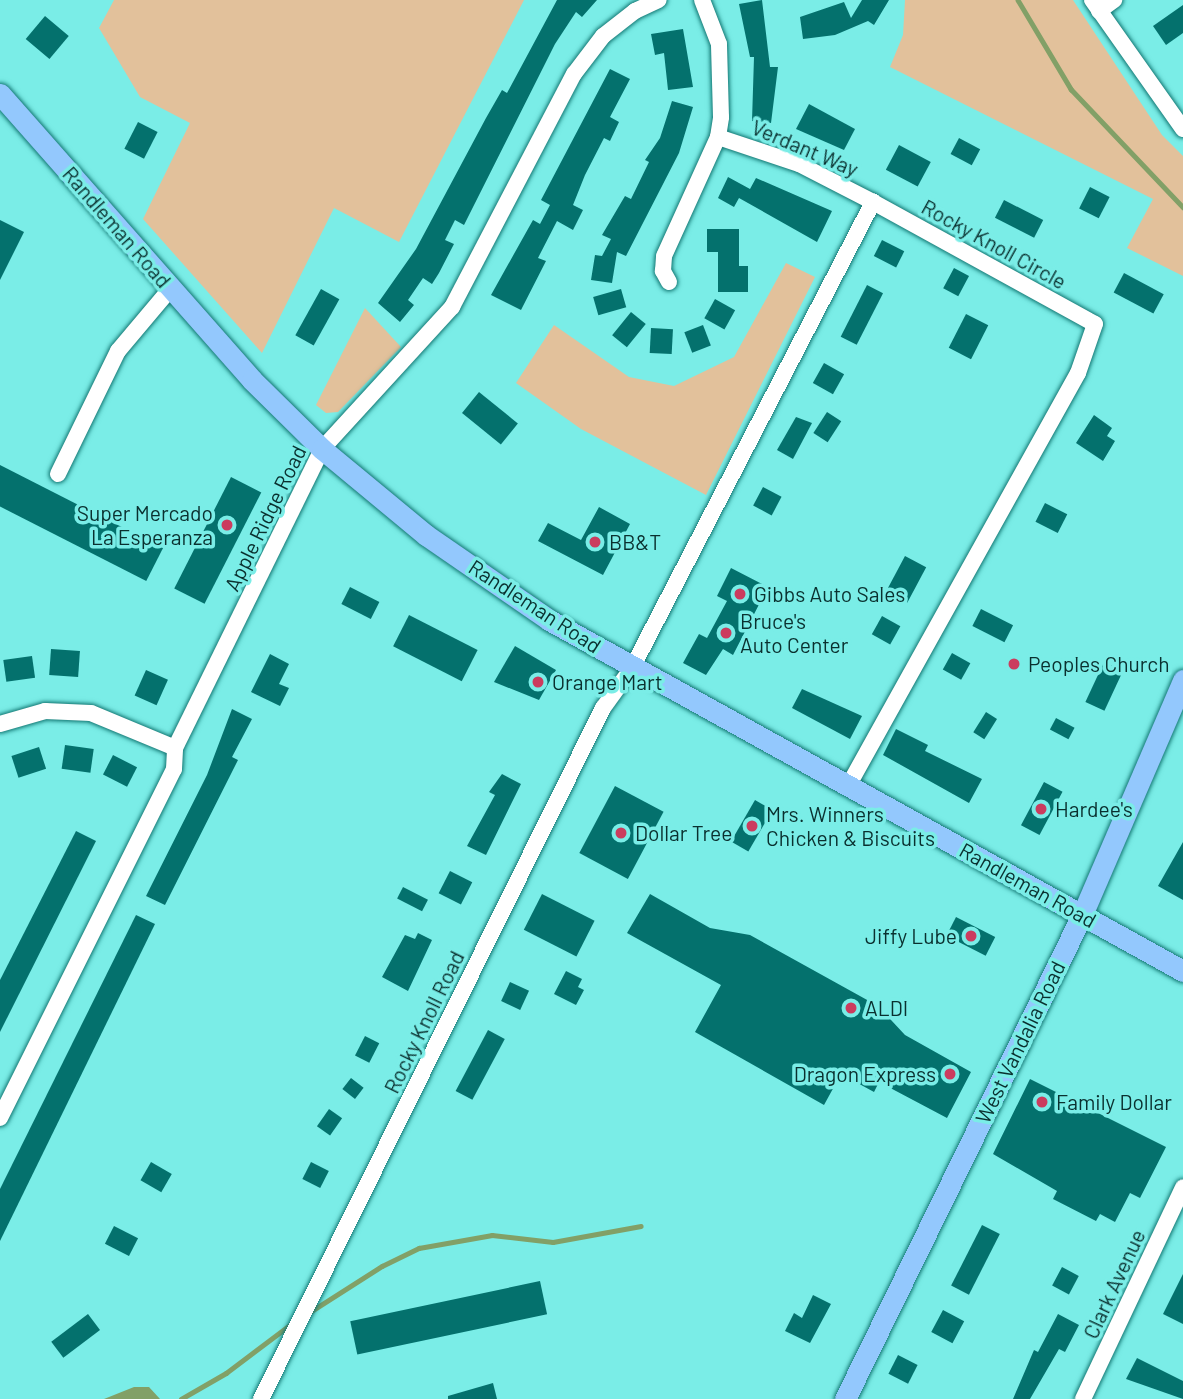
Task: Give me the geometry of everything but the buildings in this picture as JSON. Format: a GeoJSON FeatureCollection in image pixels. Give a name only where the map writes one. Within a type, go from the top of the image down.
{"type":"FeatureCollection","features":[{"type":"Feature","properties":{"kind":"main road","name":"Randleman Road"},"geometry":{"type":"LineString","coordinates":[[0,94],[252,380],[322,449],[426,535],[549,620],[632,668],[1183,971]]}},
{"type":"Feature","properties":{"kind":"main road","name":"West Vandalia Road"},"geometry":{"type":"LineString","coordinates":[[845,1399],[1082,915],[1183,680]]}},
{"type":"Feature","properties":{"kind":"street","name":"Apple Ridge Road"},"geometry":{"type":"LineString","coordinates":[[0,1118],[174,769],[175,748],[322,449],[452,307],[582,64],[603,36],[635,11],[659,0]]}},
{"type":"Feature","properties":{"kind":"street"},"geometry":{"type":"LineString","coordinates":[[669,282],[663,271],[664,256],[718,137],[719,44],[702,0]]}},
{"type":"Feature","properties":{"kind":"street"},"geometry":{"type":"LineString","coordinates":[[1114,0],[1096,5],[1183,129]]}},
{"type":"Feature","properties":{"kind":"street","name":"Verdant Way"},"geometry":{"type":"LineString","coordinates":[[718,137],[799,164],[873,202]]}},
{"type":"Feature","properties":{"kind":"street"},"geometry":{"type":"LineString","coordinates":[[632,668],[873,202]]}},
{"type":"Feature","properties":{"kind":"street","name":"Rocky Knoll Circle"},"geometry":{"type":"LineString","coordinates":[[848,786],[1078,373],[1095,324],[873,202]]}},
{"type":"Feature","properties":{"kind":"street"},"geometry":{"type":"LineString","coordinates":[[58,474],[118,351],[171,288]]}},
{"type":"Feature","properties":{"kind":"street","name":"Rocky Knoll Road"},"geometry":{"type":"LineString","coordinates":[[261,1399],[603,708],[632,668]]}},
{"type":"Feature","properties":{"kind":"street"},"geometry":{"type":"LineString","coordinates":[[0,724],[45,712],[91,713],[175,748]]}},
{"type":"Feature","properties":{"kind":"street","name":"Clark Avenue"},"geometry":{"type":"LineString","coordinates":[[1083,1399],[1183,1187]]}},
{"type":"Feature","properties":{"kind":"shaded area"},"geometry":{"type":"Polygon","coordinates":[[[114,0],[524,0],[399,242],[334,208],[262,353],[143,219],[190,123],[140,97],[99,28],[114,0]]]}},
{"type":"Feature","properties":{"kind":"shaded area"},"geometry":{"type":"Polygon","coordinates":[[[905,0],[1073,0],[1162,135],[1183,156],[1183,276],[1127,248],[1153,199],[890,67],[903,35],[905,0]]]}},
{"type":"Feature","properties":{"kind":"shaded area"},"geometry":{"type":"Polygon","coordinates":[[[786,263],[815,277],[706,495],[581,429],[516,383],[554,325],[629,377],[674,386],[734,357],[786,263]]]}},
{"type":"Feature","properties":{"kind":"shaded area"},"geometry":{"type":"Polygon","coordinates":[[[365,308],[401,347],[338,412],[326,413],[316,405],[365,308]]]}},
{"type":"Feature","properties":{"kind":"shaded area"},"geometry":{"type":"Polygon","coordinates":[[[134,1387],[149,1387],[160,1399],[104,1399],[134,1387]]]}},
{"type":"Feature","properties":{"kind":"waterway"},"geometry":{"type":"LineString","coordinates":[[1018,0],[1071,89],[1183,207]]}},
{"type":"Feature","properties":{"kind":"waterway"},"geometry":{"type":"LineString","coordinates":[[310,1312],[382,1266],[419,1248],[492,1235],[553,1242],[641,1226]]}},
{"type":"Feature","properties":{"kind":"waterway"},"geometry":{"type":"LineString","coordinates":[[181,1399],[226,1373],[294,1322]]}},
{"type":"Feature","properties":{"kind":"place","name":"Super Mercado La Esperanza"},"geometry":{"type":"Point","coordinates":[227,525]}},
{"type":"Feature","properties":{"kind":"place","name":"BB&T"},"geometry":{"type":"Point","coordinates":[595,542]}},
{"type":"Feature","properties":{"kind":"place","name":"Gibbs Auto Sales"},"geometry":{"type":"Point","coordinates":[740,594]}},
{"type":"Feature","properties":{"kind":"place","name":"Bruce's Auto Center"},"geometry":{"type":"Point","coordinates":[726,633]}},
{"type":"Feature","properties":{"kind":"place","name":"Peoples Church"},"geometry":{"type":"Point","coordinates":[1014,664]}},
{"type":"Feature","properties":{"kind":"place","name":"Orange Mart"},"geometry":{"type":"Point","coordinates":[538,682]}},
{"type":"Feature","properties":{"kind":"place","name":"Hardee's"},"geometry":{"type":"Point","coordinates":[1041,809]}},
{"type":"Feature","properties":{"kind":"place","name":"Mrs. Winners Chicken & Biscuits"},"geometry":{"type":"Point","coordinates":[752,826]}},
{"type":"Feature","properties":{"kind":"place","name":"Dollar Tree"},"geometry":{"type":"Point","coordinates":[621,833]}},
{"type":"Feature","properties":{"kind":"place","name":"Jiffy Lube"},"geometry":{"type":"Point","coordinates":[971,936]}},
{"type":"Feature","properties":{"kind":"place","name":"ALDI"},"geometry":{"type":"Point","coordinates":[851,1008]}},
{"type":"Feature","properties":{"kind":"place","name":"Dragon Express"},"geometry":{"type":"Point","coordinates":[950,1074]}},
{"type":"Feature","properties":{"kind":"place","name":"Family Dollar"},"geometry":{"type":"Point","coordinates":[1042,1102]}}]}
